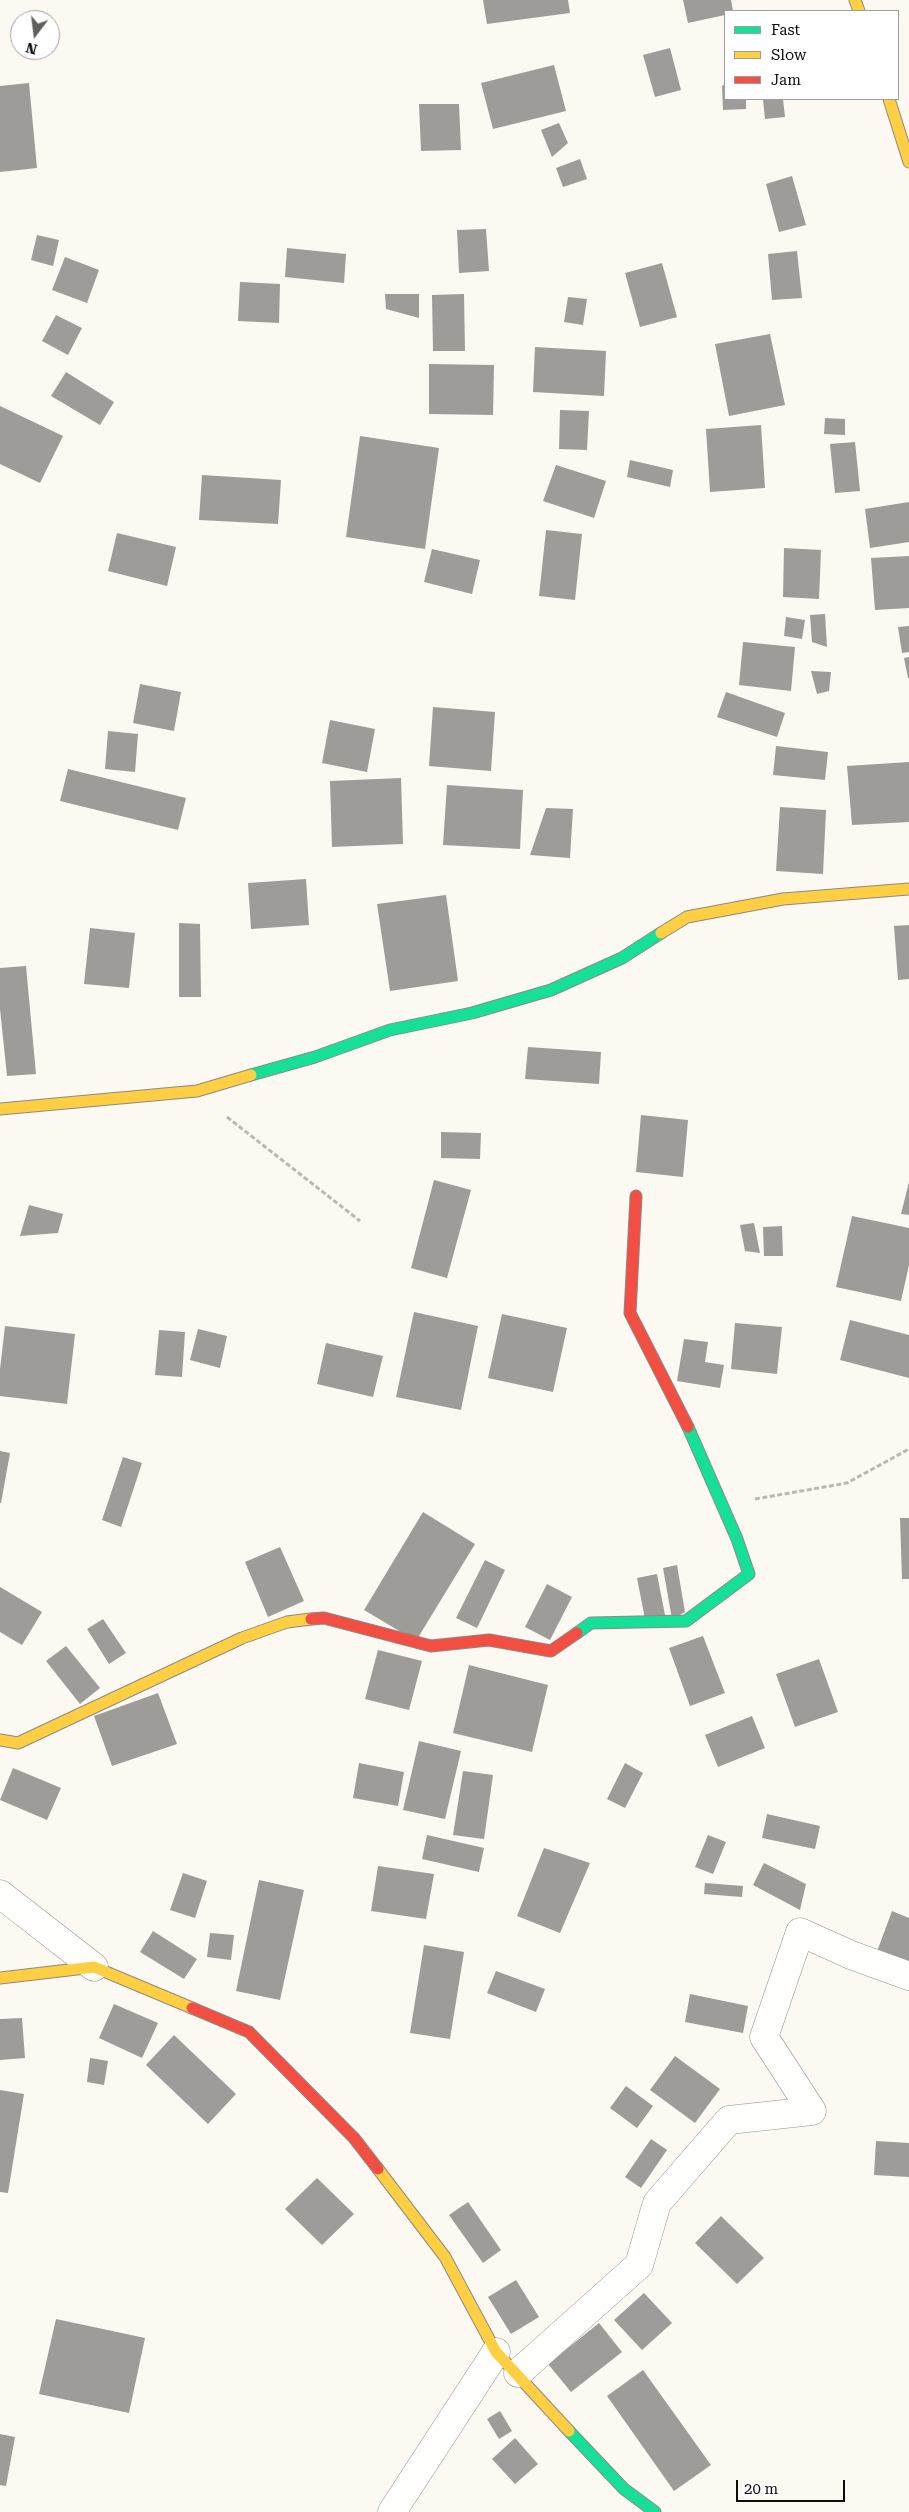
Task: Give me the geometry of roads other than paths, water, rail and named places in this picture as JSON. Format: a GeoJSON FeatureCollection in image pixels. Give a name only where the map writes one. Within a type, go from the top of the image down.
{"type":"FeatureCollection","features":[{"type":"Feature","properties":{"kind":"street"},"geometry":{"type":"LineString","coordinates":[[889,100],[909,162]]}},
{"type":"Feature","properties":{"kind":"street"},"geometry":{"type":"LineString","coordinates":[[0,1109],[197,1091],[315,1057],[390,1030],[472,1013],[551,990],[622,958],[687,917],[783,899],[909,889]]}},
{"type":"Feature","properties":{"kind":"street"},"geometry":{"type":"LineString","coordinates":[[0,1740],[18,1743],[80,1716],[242,1638],[286,1622],[324,1618],[431,1646],[489,1640],[551,1651],[591,1623],[686,1621],[749,1574],[737,1539],[721,1505],[696,1442],[630,1313],[636,1196]]}},
{"type":"Feature","properties":{"kind":"street"},"geometry":{"type":"LineString","coordinates":[[0,1894],[94,1967],[249,2032],[354,2138],[365,2152],[445,2257],[496,2352],[518,2373],[624,2489],[655,2512]]}},
{"type":"Feature","properties":{"kind":"street"},"geometry":{"type":"LineString","coordinates":[[518,2373],[639,2265],[657,2203],[729,2120],[812,2111],[764,2037],[800,1932],[852,1955],[909,1976]]}},
{"type":"Feature","properties":{"kind":"street"},"geometry":{"type":"LineString","coordinates":[[0,1978],[94,1967]]}},
{"type":"Feature","properties":{"kind":"street"},"geometry":{"type":"LineString","coordinates":[[392,2512],[496,2352]]}}]}
